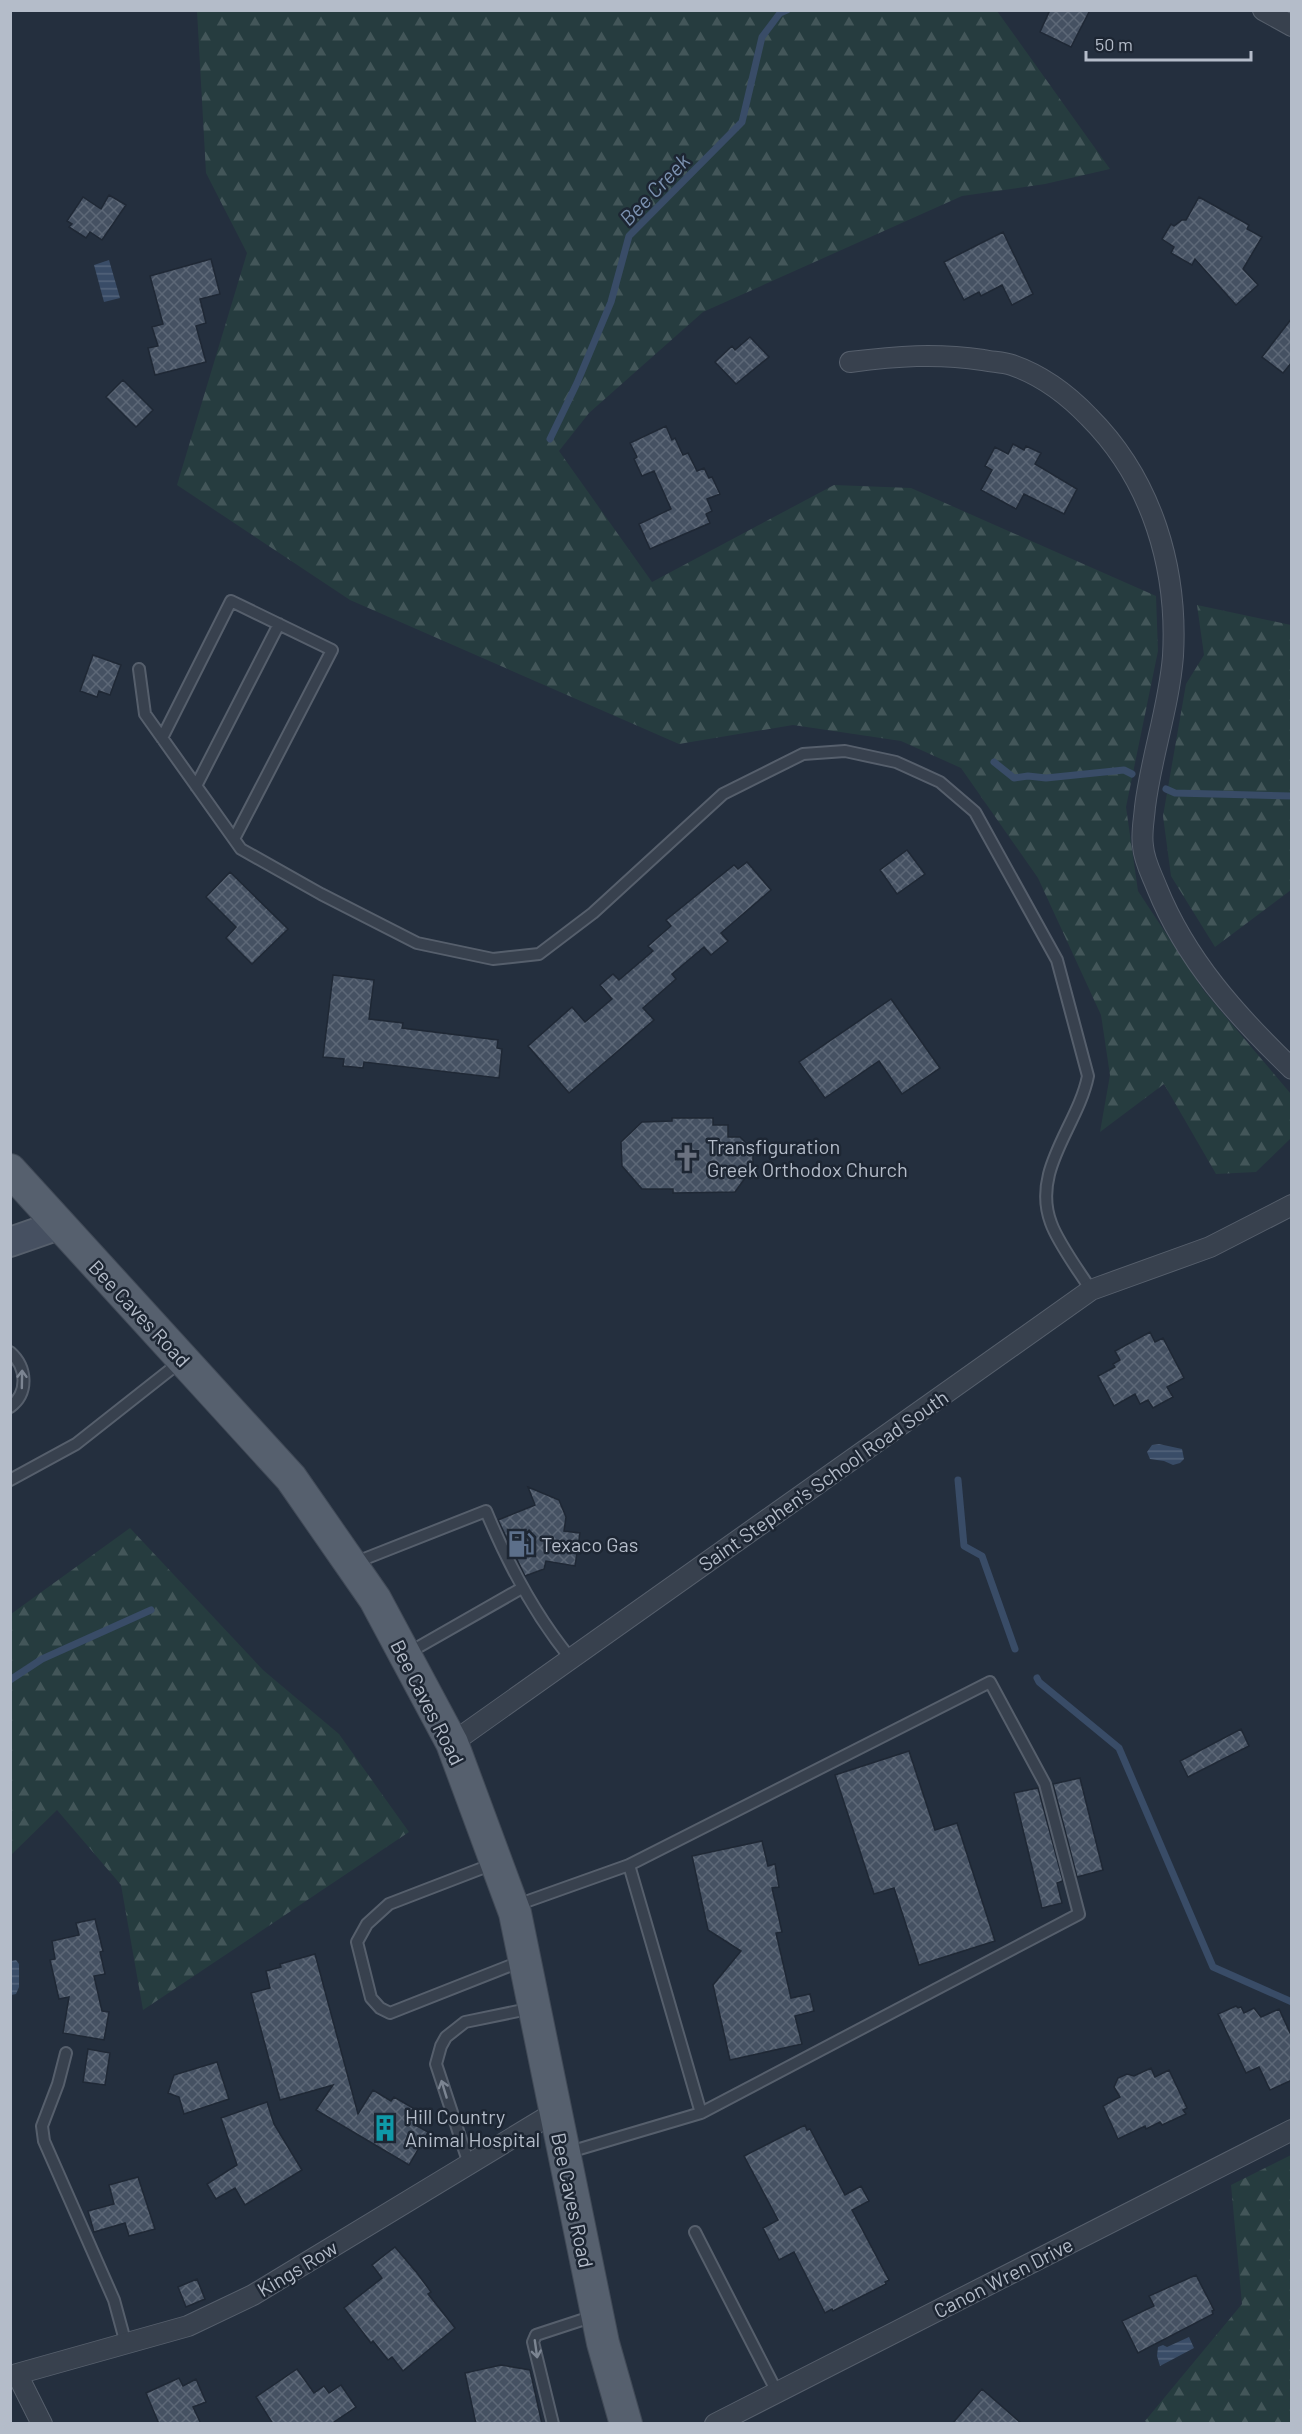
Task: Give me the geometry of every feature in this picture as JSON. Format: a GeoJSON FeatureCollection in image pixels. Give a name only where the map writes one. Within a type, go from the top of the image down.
{"type":"FeatureCollection","features":[{"type":"Feature","properties":{"kind":"main road","name":"Bee Caves Road"},"geometry":{"type":"LineString","coordinates":[[10,1170],[291,1478],[375,1599],[452,1743],[512,1906],[598,2315],[625,2423]]}},
{"type":"Feature","properties":{"kind":"street"},"geometry":{"type":"LineString","coordinates":[[1263,10],[1292,26]]}},
{"type":"Feature","properties":{"kind":"street"},"geometry":{"type":"LineString","coordinates":[[850,362],[932,354],[1012,365],[1066,394],[1105,433],[1132,470],[1160,533],[1169,572],[1173,611],[1173,658],[1147,796],[1143,847],[1165,907],[1179,937],[1198,965],[1253,1032],[1292,1069]]}},
{"type":"Feature","properties":{"kind":"street","name":"Saint Stephen's School Road South"},"geometry":{"type":"LineString","coordinates":[[452,1743],[1091,1290],[1210,1247],[1292,1205]]}},
{"type":"Feature","properties":{"kind":"street"},"geometry":{"type":"LineString","coordinates":[[10,1242],[59,1225]]}},
{"type":"Feature","properties":{"kind":"street","name":"Kings Row"},"geometry":{"type":"LineString","coordinates":[[42,2424],[17,2374],[188,2326],[253,2295],[555,2112]]}},
{"type":"Feature","properties":{"kind":"street","name":"Canon Wren Drive"},"geometry":{"type":"LineString","coordinates":[[715,2424],[1292,2130]]}},
{"type":"Feature","properties":{"kind":"lane"},"geometry":{"type":"LineString","coordinates":[[162,738],[231,601],[332,650],[234,838]]}},
{"type":"Feature","properties":{"kind":"lane"},"geometry":{"type":"LineString","coordinates":[[196,786],[279,624]]}},
{"type":"Feature","properties":{"kind":"lane"},"geometry":{"type":"LineString","coordinates":[[139,669],[145,714],[241,849],[321,894],[417,943],[493,959],[539,954],[593,913],[723,794],[803,754],[845,751],[896,762],[940,782],[975,812],[1057,960],[1088,1076],[1084,1095],[1050,1165],[1045,1184],[1047,1204],[1051,1224],[1091,1290]]}},
{"type":"Feature","properties":{"kind":"lane"},"geometry":{"type":"LineString","coordinates":[[10,1352],[22,1367],[24,1379],[17,1402],[10,1407]]}},
{"type":"Feature","properties":{"kind":"lane"},"geometry":{"type":"LineString","coordinates":[[10,1480],[76,1444],[183,1359]]}},
{"type":"Feature","properties":{"kind":"lane"},"geometry":{"type":"LineString","coordinates":[[351,1564],[486,1511],[508,1563],[522,1588],[546,1629],[571,1659]]}},
{"type":"Feature","properties":{"kind":"lane"},"geometry":{"type":"LineString","coordinates":[[405,1654],[522,1588]]}},
{"type":"Feature","properties":{"kind":"lane"},"geometry":{"type":"LineString","coordinates":[[512,1906],[629,1865],[990,1682],[1045,1784],[1079,1914],[701,2113],[563,2154]]}},
{"type":"Feature","properties":{"kind":"lane"},"geometry":{"type":"LineString","coordinates":[[496,1863],[389,1904],[367,1924],[357,1942],[371,1998],[380,2008],[390,2013],[524,1960]]}},
{"type":"Feature","properties":{"kind":"lane"},"geometry":{"type":"LineString","coordinates":[[629,1865],[701,2113]]}},
{"type":"Feature","properties":{"kind":"lane"},"geometry":{"type":"LineString","coordinates":[[469,2164],[436,2064],[441,2046],[446,2037],[465,2022],[534,2007]]}},
{"type":"Feature","properties":{"kind":"lane"},"geometry":{"type":"LineString","coordinates":[[66,2053],[58,2084],[42,2126],[44,2141],[114,2300],[126,2344]]}},
{"type":"Feature","properties":{"kind":"lane"},"geometry":{"type":"LineString","coordinates":[[696,2232],[777,2392]]}},
{"type":"Feature","properties":{"kind":"lane"},"geometry":{"type":"LineString","coordinates":[[553,2424],[533,2342],[536,2335],[598,2315]]}},
{"type":"Feature","properties":{"kind":"green space"},"geometry":{"type":"Polygon","coordinates":[[[197,11],[997,11],[1110,169],[1045,184],[962,196],[703,312],[589,413],[559,451],[652,582],[834,485],[911,488],[1156,596],[1158,651],[1126,807],[1138,891],[1204,991],[1291,1094],[1291,1138],[1256,1172],[1216,1174],[1164,1084],[1100,1132],[1110,1075],[1101,1015],[1038,878],[961,768],[901,741],[793,725],[679,744],[350,600],[177,485],[247,253],[206,173],[197,11]]]}},
{"type":"Feature","properties":{"kind":"green space"},"geometry":{"type":"Polygon","coordinates":[[[1197,605],[1291,625],[1291,890],[1215,947],[1171,876],[1163,816],[1186,684],[1204,655],[1197,605]]]}},
{"type":"Feature","properties":{"kind":"green space"},"geometry":{"type":"Polygon","coordinates":[[[130,1528],[263,1670],[339,1734],[409,1832],[143,2010],[121,1885],[57,1810],[10,1856],[11,1614],[130,1528]]]}},
{"type":"Feature","properties":{"kind":"green space"},"geometry":{"type":"Polygon","coordinates":[[[1291,2155],[1291,2423],[1148,2423],[1145,2421],[1242,2304],[1231,2185],[1291,2155]]]}},
{"type":"Feature","properties":{"kind":"water"},"geometry":{"type":"Polygon","coordinates":[[[109,260],[120,298],[104,302],[94,265],[109,260]]]}},
{"type":"Feature","properties":{"kind":"water"},"geometry":{"type":"Polygon","coordinates":[[[1159,1444],[1182,1449],[1184,1459],[1173,1465],[1150,1459],[1147,1452],[1152,1445],[1159,1444]]]}},
{"type":"Feature","properties":{"kind":"water"},"geometry":{"type":"Polygon","coordinates":[[[16,1960],[19,1964],[19,1987],[16,1994],[11,1995],[11,1961],[16,1960]]]}},
{"type":"Feature","properties":{"kind":"water"},"geometry":{"type":"Polygon","coordinates":[[[1189,2337],[1194,2348],[1160,2366],[1157,2356],[1158,2347],[1163,2345],[1167,2347],[1189,2337]]]}},
{"type":"Feature","properties":{"kind":"building"},"geometry":{"type":"Polygon","coordinates":[[[1050,10],[1090,10],[1071,47],[1040,32],[1050,10]]]}},
{"type":"Feature","properties":{"kind":"building"},"geometry":{"type":"Polygon","coordinates":[[[109,195],[126,205],[102,240],[90,232],[86,238],[69,227],[72,224],[67,221],[83,197],[101,209],[109,195]]]}},
{"type":"Feature","properties":{"kind":"building"},"geometry":{"type":"Polygon","coordinates":[[[1199,197],[1249,225],[1247,229],[1262,237],[1243,269],[1258,285],[1236,305],[1195,259],[1192,265],[1171,253],[1174,247],[1162,239],[1171,224],[1174,226],[1186,220],[1199,197]]]}},
{"type":"Feature","properties":{"kind":"building"},"geometry":{"type":"Polygon","coordinates":[[[1003,232],[1033,294],[1012,305],[1002,285],[981,296],[979,292],[964,300],[944,262],[1003,232]]]}},
{"type":"Feature","properties":{"kind":"building"},"geometry":{"type":"Polygon","coordinates":[[[211,259],[220,294],[200,299],[206,323],[196,326],[206,362],[155,375],[148,348],[158,346],[152,327],[163,324],[150,276],[211,259]]]}},
{"type":"Feature","properties":{"kind":"building"},"geometry":{"type":"Polygon","coordinates":[[[1292,318],[1292,362],[1283,373],[1262,357],[1292,318]]]}},
{"type":"Feature","properties":{"kind":"building"},"geometry":{"type":"Polygon","coordinates":[[[750,337],[769,357],[736,384],[715,362],[732,346],[735,350],[750,337]]]}},
{"type":"Feature","properties":{"kind":"building"},"geometry":{"type":"Polygon","coordinates":[[[123,380],[153,410],[136,427],[106,397],[123,380]]]}},
{"type":"Feature","properties":{"kind":"building"},"geometry":{"type":"Polygon","coordinates":[[[666,426],[672,440],[675,438],[683,455],[688,453],[697,471],[704,468],[709,478],[712,477],[720,494],[707,499],[712,511],[706,514],[710,523],[650,549],[639,524],[671,509],[654,471],[642,476],[630,443],[666,426]]]}},
{"type":"Feature","properties":{"kind":"building"},"geometry":{"type":"Polygon","coordinates":[[[1013,444],[1024,450],[1026,446],[1041,453],[1035,464],[1077,489],[1064,514],[1024,494],[1016,509],[981,490],[992,470],[985,466],[995,447],[1008,454],[1013,444]]]}},
{"type":"Feature","properties":{"kind":"building"},"geometry":{"type":"Polygon","coordinates":[[[93,655],[121,665],[110,695],[99,691],[97,697],[80,691],[93,655]]]}},
{"type":"Feature","properties":{"kind":"building"},"geometry":{"type":"Polygon","coordinates":[[[907,850],[925,874],[897,894],[880,870],[907,850]]]}},
{"type":"Feature","properties":{"kind":"building"},"geometry":{"type":"Polygon","coordinates":[[[747,862],[771,890],[721,933],[728,941],[711,955],[704,947],[672,974],[676,979],[643,1008],[654,1020],[569,1093],[528,1046],[572,1007],[585,1022],[612,999],[600,985],[613,974],[619,980],[653,951],[648,946],[671,926],[666,920],[734,865],[738,869],[747,862]]]}},
{"type":"Feature","properties":{"kind":"building"},"geometry":{"type":"Polygon","coordinates":[[[230,872],[288,929],[252,964],[226,938],[236,927],[206,897],[230,872]]]}},
{"type":"Feature","properties":{"kind":"building"},"geometry":{"type":"Polygon","coordinates":[[[333,975],[374,980],[369,1019],[403,1023],[402,1028],[498,1040],[497,1048],[502,1049],[499,1078],[364,1062],[363,1068],[343,1066],[344,1059],[323,1057],[333,975]]]}},
{"type":"Feature","properties":{"kind":"building"},"geometry":{"type":"Polygon","coordinates":[[[891,999],[940,1068],[902,1094],[879,1061],[825,1098],[799,1062],[891,999]]]}},
{"type":"Feature","properties":{"kind":"building","name":"Transfiguration Greek Orthodox Church"},"geometry":{"type":"Polygon","coordinates":[[[672,1118],[713,1118],[713,1125],[728,1125],[728,1137],[740,1137],[753,1150],[753,1167],[735,1192],[673,1193],[673,1189],[642,1189],[622,1166],[621,1142],[642,1122],[672,1121],[672,1118]]]}},
{"type":"Feature","properties":{"kind":"building"},"geometry":{"type":"Polygon","coordinates":[[[1150,1332],[1155,1342],[1163,1338],[1184,1378],[1167,1387],[1173,1397],[1153,1408],[1148,1400],[1140,1404],[1135,1394],[1114,1406],[1098,1376],[1115,1367],[1113,1364],[1120,1360],[1115,1351],[1150,1332]]]}},
{"type":"Feature","properties":{"kind":"building"},"geometry":{"type":"Polygon","coordinates":[[[528,1487],[559,1500],[566,1517],[564,1531],[580,1533],[575,1566],[546,1561],[544,1569],[525,1576],[498,1520],[535,1505],[528,1487]]]}},
{"type":"Feature","properties":{"kind":"building"},"geometry":{"type":"Polygon","coordinates":[[[1241,1729],[1249,1746],[1188,1777],[1180,1761],[1241,1729]]]}},
{"type":"Feature","properties":{"kind":"building"},"geometry":{"type":"Polygon","coordinates":[[[909,1751],[935,1830],[957,1823],[995,1941],[919,1965],[894,1888],[874,1894],[835,1775],[909,1751]]]}},
{"type":"Feature","properties":{"kind":"building"},"geometry":{"type":"Polygon","coordinates":[[[1080,1778],[1103,1870],[1077,1877],[1053,1784],[1080,1778]]]}},
{"type":"Feature","properties":{"kind":"building"},"geometry":{"type":"Polygon","coordinates":[[[1038,1788],[1063,1881],[1057,1883],[1062,1903],[1042,1908],[1014,1793],[1038,1788]]]}},
{"type":"Feature","properties":{"kind":"building"},"geometry":{"type":"Polygon","coordinates":[[[762,1841],[768,1866],[775,1864],[779,1887],[772,1888],[782,1932],[776,1933],[791,1998],[810,1994],[814,2011],[795,2016],[802,2044],[730,2060],[713,1985],[741,1951],[708,1930],[692,1856],[762,1841]]]}},
{"type":"Feature","properties":{"kind":"building"},"geometry":{"type":"Polygon","coordinates":[[[95,1919],[103,1951],[100,1952],[105,1974],[94,1976],[102,2011],[109,2012],[104,2040],[63,2033],[69,1997],[59,1999],[50,1960],[55,1959],[52,1941],[79,1935],[76,1923],[95,1919]]]}},
{"type":"Feature","properties":{"kind":"building"},"geometry":{"type":"Polygon","coordinates":[[[315,1954],[358,2114],[373,2090],[391,2101],[394,2097],[413,2108],[410,2114],[421,2120],[417,2126],[428,2132],[409,2165],[316,2110],[333,2085],[280,2100],[251,1993],[270,1988],[266,1971],[281,1967],[280,1964],[315,1954]]]}},
{"type":"Feature","properties":{"kind":"building"},"geometry":{"type":"Polygon","coordinates":[[[1236,2006],[1241,2007],[1244,2013],[1254,2008],[1261,2017],[1279,2009],[1292,2037],[1292,2080],[1270,2090],[1259,2067],[1246,2073],[1218,2014],[1236,2006]]]}},
{"type":"Feature","properties":{"kind":"building"},"geometry":{"type":"Polygon","coordinates":[[[88,2049],[110,2053],[105,2085],[83,2082],[88,2049]]]}},
{"type":"Feature","properties":{"kind":"building"},"geometry":{"type":"Polygon","coordinates":[[[217,2062],[229,2099],[184,2114],[179,2097],[168,2093],[174,2075],[217,2062]]]}},
{"type":"Feature","properties":{"kind":"building"},"geometry":{"type":"Polygon","coordinates":[[[1151,2068],[1155,2077],[1169,2070],[1187,2108],[1183,2110],[1186,2114],[1162,2125],[1160,2122],[1146,2129],[1145,2126],[1118,2139],[1103,2106],[1120,2097],[1114,2087],[1118,2078],[1127,2074],[1134,2076],[1151,2068]]]}},
{"type":"Feature","properties":{"kind":"building"},"geometry":{"type":"Polygon","coordinates":[[[267,2102],[274,2124],[302,2170],[245,2205],[235,2188],[216,2199],[207,2184],[237,2165],[221,2118],[267,2102]]]}},
{"type":"Feature","properties":{"kind":"building"},"geometry":{"type":"Polygon","coordinates":[[[805,2125],[807,2130],[810,2129],[845,2195],[861,2186],[869,2201],[852,2210],[889,2280],[885,2282],[886,2284],[825,2313],[794,2252],[779,2260],[763,2228],[778,2220],[744,2156],[805,2125]]]}},
{"type":"Feature","properties":{"kind":"building"},"geometry":{"type":"Polygon","coordinates":[[[138,2177],[155,2229],[129,2236],[125,2223],[94,2232],[88,2211],[114,2204],[109,2185],[138,2177]]]}},
{"type":"Feature","properties":{"kind":"building"},"geometry":{"type":"Polygon","coordinates":[[[395,2247],[417,2273],[431,2292],[428,2294],[455,2328],[403,2371],[392,2357],[388,2360],[373,2341],[371,2343],[344,2308],[382,2278],[372,2265],[395,2247]]]}},
{"type":"Feature","properties":{"kind":"building"},"geometry":{"type":"Polygon","coordinates":[[[1196,2275],[1214,2310],[1213,2314],[1138,2353],[1122,2321],[1154,2306],[1149,2296],[1196,2275]]]}},
{"type":"Feature","properties":{"kind":"building"},"geometry":{"type":"Polygon","coordinates":[[[197,2279],[205,2299],[186,2307],[178,2287],[197,2279]]]}},
{"type":"Feature","properties":{"kind":"building"},"geometry":{"type":"Polygon","coordinates":[[[501,2365],[530,2370],[542,2424],[476,2424],[465,2373],[501,2365]]]}},
{"type":"Feature","properties":{"kind":"building"},"geometry":{"type":"Polygon","coordinates":[[[297,2369],[314,2393],[324,2386],[329,2393],[341,2385],[356,2407],[331,2424],[273,2424],[256,2397],[297,2369]]]}},
{"type":"Feature","properties":{"kind":"building"},"geometry":{"type":"Polygon","coordinates":[[[179,2378],[183,2386],[196,2379],[206,2402],[193,2407],[201,2424],[159,2424],[146,2393],[179,2378]]]}},
{"type":"Feature","properties":{"kind":"building"},"geometry":{"type":"Polygon","coordinates":[[[982,2389],[1022,2424],[952,2424],[982,2389]]]}},
{"type":"Feature","properties":{"kind":"waterway","name":"Bee Creek"},"geometry":{"type":"LineString","coordinates":[[550,439],[577,383],[611,302],[629,236],[742,122],[762,37],[780,13],[787,10]]}},
{"type":"Feature","properties":{"kind":"waterway"},"geometry":{"type":"LineString","coordinates":[[994,762],[1014,778],[1028,776],[1046,778],[1124,770],[1132,774]]}},
{"type":"Feature","properties":{"kind":"waterway"},"geometry":{"type":"LineString","coordinates":[[1166,789],[1175,793],[1292,796]]}},
{"type":"Feature","properties":{"kind":"waterway"},"geometry":{"type":"LineString","coordinates":[[958,1480],[964,1546],[982,1556],[1015,1649]]}},
{"type":"Feature","properties":{"kind":"waterway"},"geometry":{"type":"LineString","coordinates":[[10,1680],[42,1659],[151,1610]]}},
{"type":"Feature","properties":{"kind":"waterway"},"geometry":{"type":"LineString","coordinates":[[1037,1678],[1119,1748],[1213,1967],[1292,2002]]}},
{"type":"Feature","properties":{"kind":"place","name":"Transfiguration Greek Orthodox Church"},"geometry":{"type":"Point","coordinates":[687,1158]}},
{"type":"Feature","properties":{"kind":"place","name":"Texaco Gas"},"geometry":{"type":"Point","coordinates":[521,1544]}},
{"type":"Feature","properties":{"kind":"place","name":"Hill Country Animal Hospital"},"geometry":{"type":"Point","coordinates":[385,2128]}}]}
